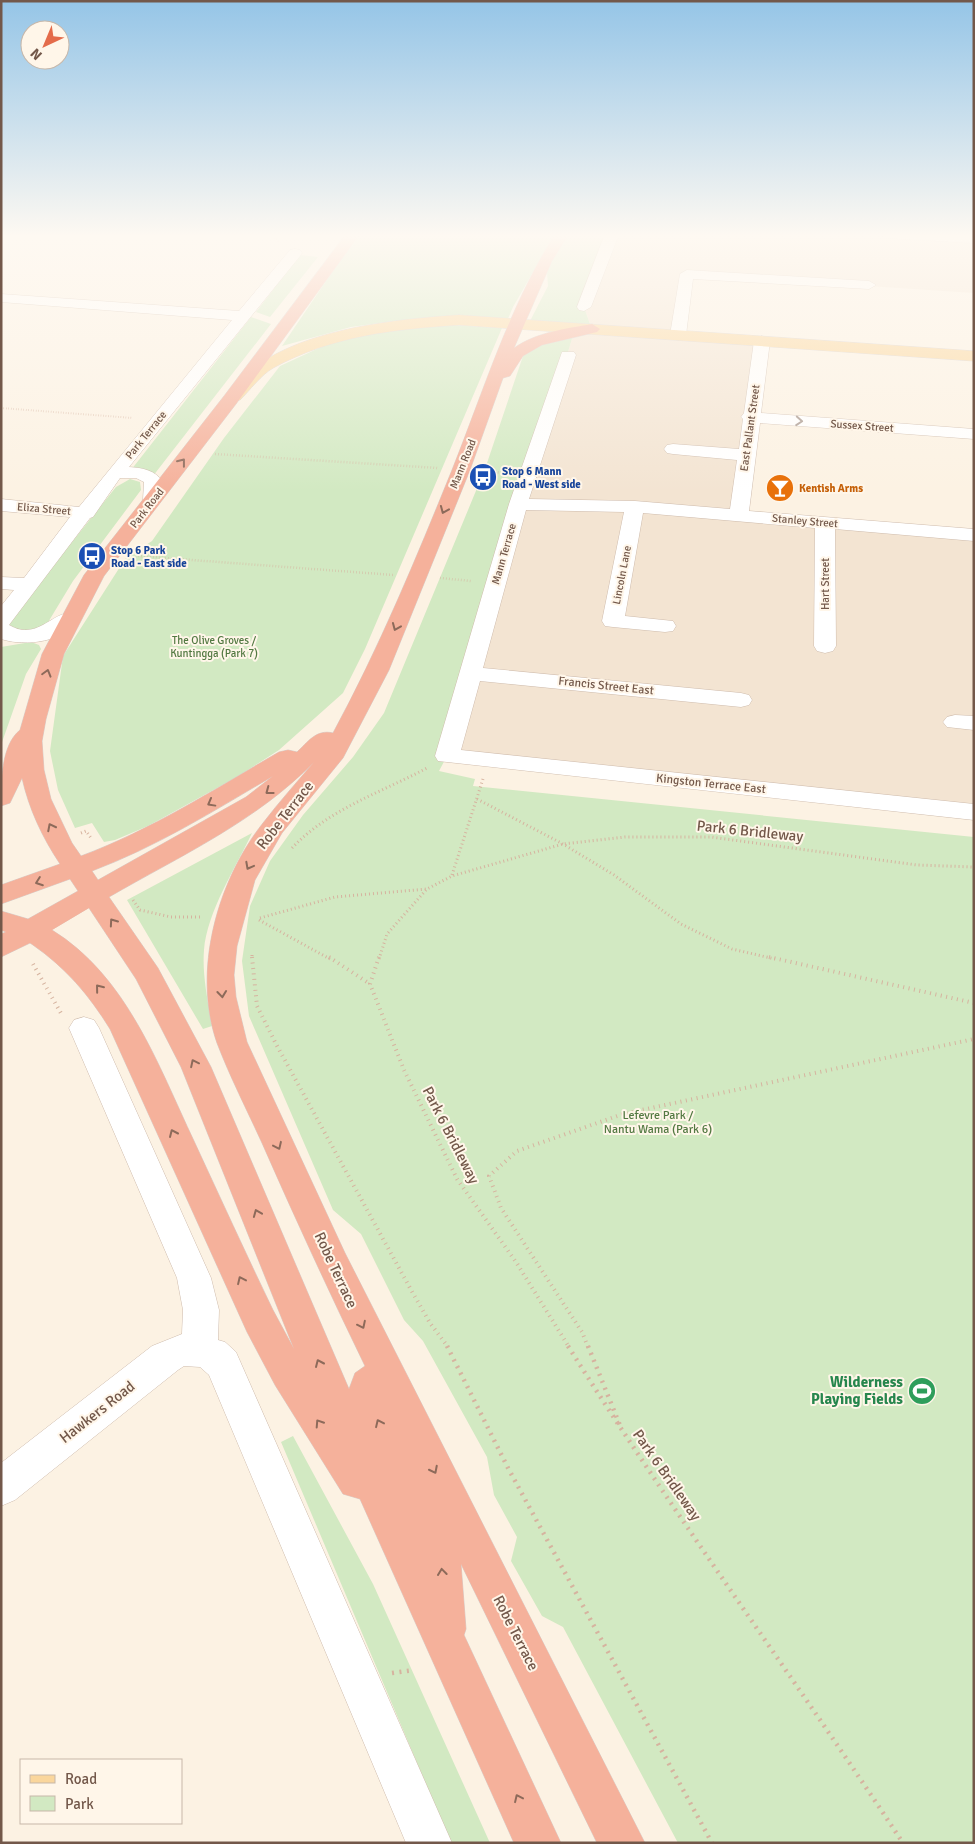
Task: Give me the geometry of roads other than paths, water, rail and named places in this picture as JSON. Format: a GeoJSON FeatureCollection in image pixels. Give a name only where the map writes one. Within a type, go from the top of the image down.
{"type":"FeatureCollection","features":[{"type":"Feature","properties":{"kind":"highway","name":"Park Road"},"geometry":{"type":"LineString","coordinates":[[85,881],[56,838],[39,799],[31,758],[30,741],[34,719],[53,654],[94,575],[230,400],[289,320]]}},
{"type":"Feature","properties":{"kind":"highway","name":"Mann Road"},"geometry":{"type":"LineString","coordinates":[[365,694],[378,670],[411,590],[491,392],[518,320]]}},
{"type":"Feature","properties":{"kind":"highway"},"geometry":{"type":"LineString","coordinates":[[491,392],[520,351],[533,343],[551,337],[592,329]]}},
{"type":"Feature","properties":{"kind":"highway"},"geometry":{"type":"LineString","coordinates":[[1,947],[21,937],[85,881],[265,795],[306,759],[365,694]]}},
{"type":"Feature","properties":{"kind":"highway","name":"Robe Terrace"},"geometry":{"type":"LineString","coordinates":[[365,694],[331,758],[271,829],[249,866],[236,893],[223,946],[220,975],[226,1020],[242,1066],[330,1259],[622,1843]]}},
{"type":"Feature","properties":{"kind":"highway"},"geometry":{"type":"LineString","coordinates":[[2,793],[34,719]]}},
{"type":"Feature","properties":{"kind":"highway"},"geometry":{"type":"LineString","coordinates":[[1,895],[85,881]]}},
{"type":"Feature","properties":{"kind":"highway"},"geometry":{"type":"LineString","coordinates":[[85,881],[148,975],[196,1067],[314,1353],[403,1552],[452,1654],[538,1843]]}},
{"type":"Feature","properties":{"kind":"highway"},"geometry":{"type":"LineString","coordinates":[[21,937],[57,948],[101,990],[120,1018],[273,1348],[403,1552]]}},
{"type":"Feature","properties":{"kind":"highway"},"geometry":{"type":"LineString","coordinates":[[385,1372],[368,1385],[366,1394],[438,1551],[444,1576],[445,1627],[452,1654]]}},
{"type":"Feature","properties":{"kind":"main road"},"geometry":{"type":"LineString","coordinates":[[230,400],[266,365],[326,339],[395,324],[458,320]]}},
{"type":"Feature","properties":{"kind":"main road"},"geometry":{"type":"LineString","coordinates":[[460,320],[974,356]]}},
{"type":"Feature","properties":{"kind":"street","name":"Park Terrace"},"geometry":{"type":"LineString","coordinates":[[1,621],[86,513],[115,472],[241,320]]}},
{"type":"Feature","properties":{"kind":"street"},"geometry":{"type":"LineString","coordinates":[[678,335],[680,320]]}},
{"type":"Feature","properties":{"kind":"street","name":"East Pallant Street"},"geometry":{"type":"LineString","coordinates":[[739,515],[750,417],[762,341]]}},
{"type":"Feature","properties":{"kind":"street","name":"Mann Terrace"},"geometry":{"type":"LineString","coordinates":[[447,756],[524,484],[568,355]]}},
{"type":"Feature","properties":{"kind":"street","name":"Sussex Street"},"geometry":{"type":"LineString","coordinates":[[750,417],[974,434]]}},
{"type":"Feature","properties":{"kind":"street"},"geometry":{"type":"LineString","coordinates":[[673,449],[746,455]]}},
{"type":"Feature","properties":{"kind":"street"},"geometry":{"type":"LineString","coordinates":[[115,472],[141,473],[150,476],[154,482],[152,500]]}},
{"type":"Feature","properties":{"kind":"street","name":"Stanley Street"},"geometry":{"type":"LineString","coordinates":[[524,484],[635,507]]}},
{"type":"Feature","properties":{"kind":"street","name":"Stanley Street"},"geometry":{"type":"LineString","coordinates":[[518,504],[635,507],[974,535]]}},
{"type":"Feature","properties":{"kind":"street","name":"Eliza Street"},"geometry":{"type":"LineString","coordinates":[[1,505],[86,513]]}},
{"type":"Feature","properties":{"kind":"street","name":"Lincoln Lane"},"geometry":{"type":"LineString","coordinates":[[635,507],[613,621],[665,626]]}},
{"type":"Feature","properties":{"kind":"street","name":"Hart Street"},"geometry":{"type":"LineString","coordinates":[[825,522],[825,646]]}},
{"type":"Feature","properties":{"kind":"street"},"geometry":{"type":"LineString","coordinates":[[1,582],[30,584]]}},
{"type":"Feature","properties":{"kind":"street"},"geometry":{"type":"LineString","coordinates":[[1,630],[7,634],[20,637],[38,635],[57,628],[71,618]]}},
{"type":"Feature","properties":{"kind":"street","name":"Francis Street East"},"geometry":{"type":"LineString","coordinates":[[470,673],[741,700]]}},
{"type":"Feature","properties":{"kind":"street","name":"Kingston Terrace East"},"geometry":{"type":"LineString","coordinates":[[447,756],[974,812]]}},
{"type":"Feature","properties":{"kind":"street"},"geometry":{"type":"LineString","coordinates":[[87,1035],[197,1286],[201,1310],[199,1350],[212,1354],[223,1364],[429,1843]]}},
{"type":"Feature","properties":{"kind":"street","name":"Hawkers Road"},"geometry":{"type":"LineString","coordinates":[[1,1487],[165,1358],[180,1350],[199,1350]]}},
{"type":"Feature","properties":{"kind":"place","name":"Stop 6 Mann Road - West side"},"geometry":{"type":"Point","coordinates":[483,477]}},
{"type":"Feature","properties":{"kind":"place","name":"Kentish Arms"},"geometry":{"type":"Point","coordinates":[780,488]}},
{"type":"Feature","properties":{"kind":"place","name":"Stop 6 Park Road - East side"},"geometry":{"type":"Point","coordinates":[92,556]}},
{"type":"Feature","properties":{"kind":"place","name":"Wilderness Playing Fields"},"geometry":{"type":"Point","coordinates":[922,1391]}},
{"type":"Feature","properties":{"kind":"park label","name":"The Olive Groves / Kuntingga (Park 7)"},"geometry":{"type":"Point","coordinates":[214,646]}},
{"type":"Feature","properties":{"kind":"park label","name":"Lefevre Park / Nantu Wama (Park 6)"},"geometry":{"type":"Point","coordinates":[658,1122]}}]}
